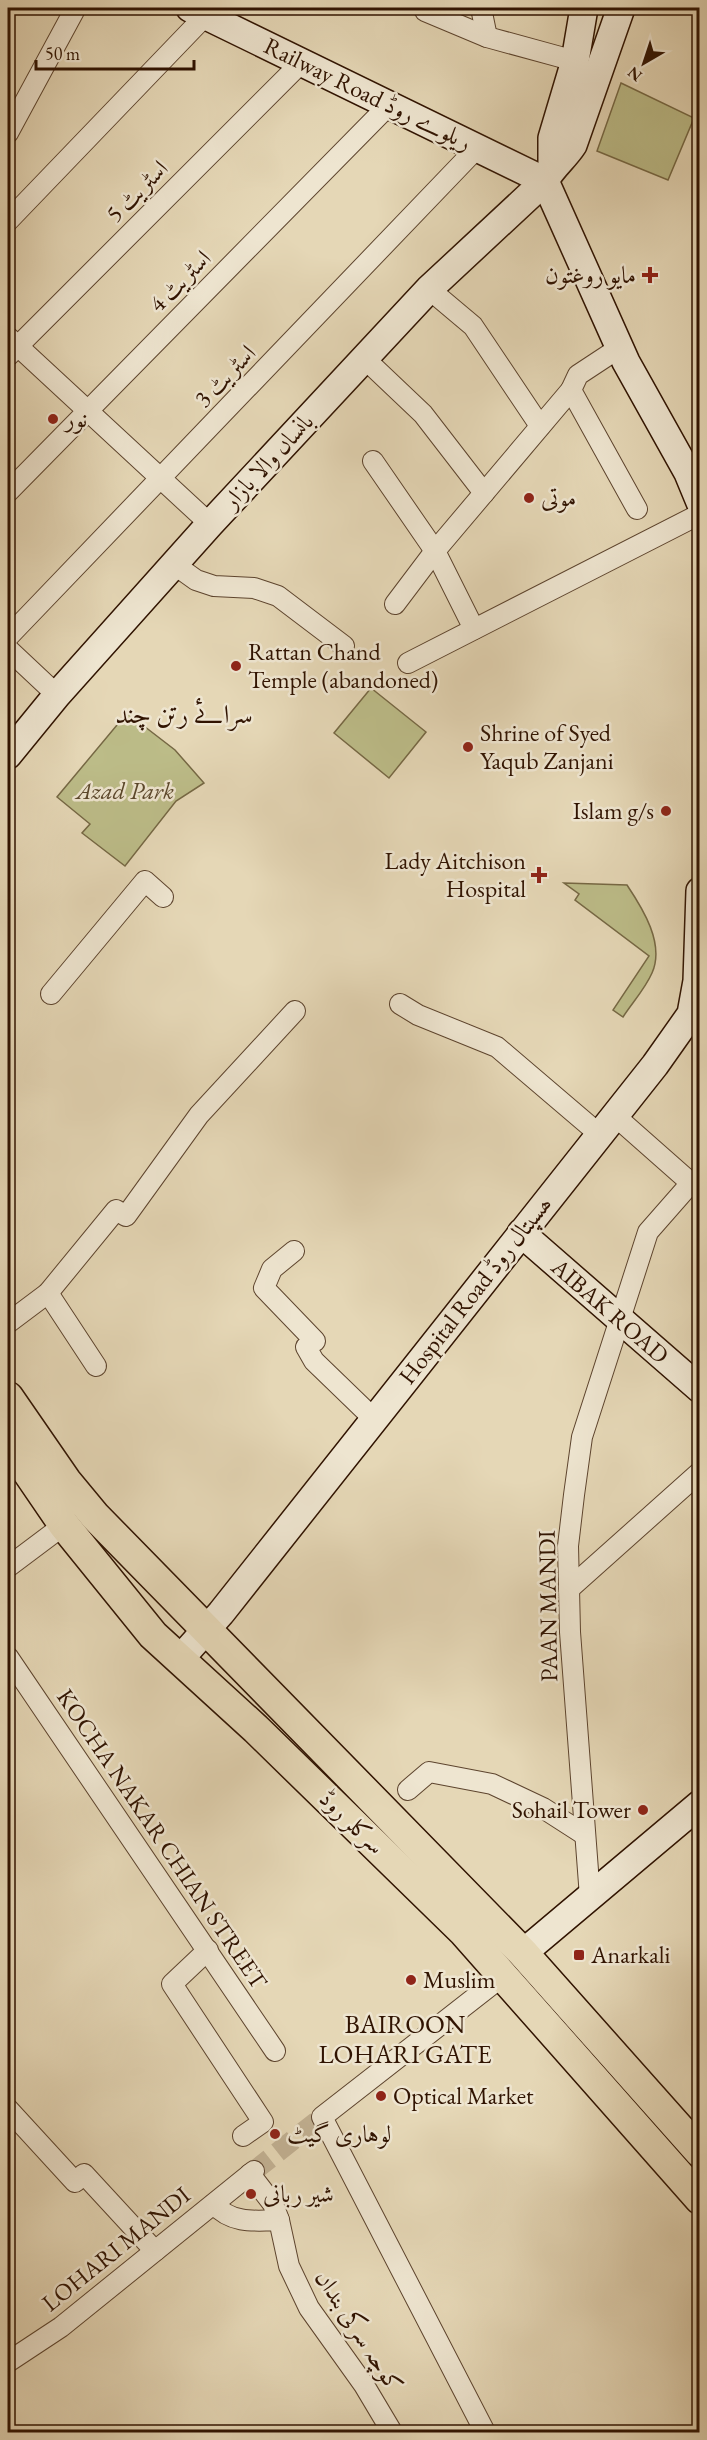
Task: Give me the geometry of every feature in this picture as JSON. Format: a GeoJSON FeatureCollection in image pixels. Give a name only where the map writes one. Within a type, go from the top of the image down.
{"type":"FeatureCollection","features":[{"type":"Feature","properties":{"kind":"main road"},"geometry":{"type":"LineString","coordinates":[[584,8],[575,61],[552,138],[548,175],[620,348],[688,473],[699,502]]}},
{"type":"Feature","properties":{"kind":"main road"},"geometry":{"type":"LineString","coordinates":[[548,175],[564,159],[573,145],[621,8]]}},
{"type":"Feature","properties":{"kind":"main road","name":"Railway Road ریلوے روڈ"},"geometry":{"type":"LineString","coordinates":[[212,13],[302,62],[477,148],[548,175]]}},
{"type":"Feature","properties":{"kind":"main road","name":"بانساں والا بازار"},"geometry":{"type":"LineString","coordinates":[[8,755],[57,695],[210,524],[364,358],[429,289],[548,175]]}},
{"type":"Feature","properties":{"kind":"main road","name":"Hospital Road ھسپتال روڈ"},"geometry":{"type":"LineString","coordinates":[[179,1660],[205,1631],[655,1065],[691,1014],[697,981],[699,891]]}},
{"type":"Feature","properties":{"kind":"main road","name":"AIBAK ROAD"},"geometry":{"type":"LineString","coordinates":[[521,1233],[699,1389]]}},
{"type":"Feature","properties":{"kind":"main road","name":"سرکلر روڈ"},"geometry":{"type":"LineString","coordinates":[[8,1397],[73,1490],[205,1631],[523,1953],[699,2152]]}},
{"type":"Feature","properties":{"kind":"main road","name":"سرکلر روڈ"},"geometry":{"type":"LineString","coordinates":[[8,1443],[64,1525],[153,1635],[336,1806],[504,1975],[699,2199]]}},
{"type":"Feature","properties":{"kind":"main road"},"geometry":{"type":"LineString","coordinates":[[128,1605],[156,1579]]}},
{"type":"Feature","properties":{"kind":"main road"},"geometry":{"type":"LineString","coordinates":[[523,1953],[699,1804]]}},
{"type":"Feature","properties":{"kind":"street"},"geometry":{"type":"LineString","coordinates":[[481,8],[487,37]]}},
{"type":"Feature","properties":{"kind":"street"},"geometry":{"type":"LineString","coordinates":[[8,133],[74,11]]}},
{"type":"Feature","properties":{"kind":"street"},"geometry":{"type":"LineString","coordinates":[[425,11],[487,37],[575,61]]}},
{"type":"Feature","properties":{"kind":"street"},"geometry":{"type":"LineString","coordinates":[[8,221],[212,13]]}},
{"type":"Feature","properties":{"kind":"street","name":"اسٹریٹ 5"},"geometry":{"type":"LineString","coordinates":[[11,346],[302,62]]}},
{"type":"Feature","properties":{"kind":"street","name":"اسٹریٹ 4"},"geometry":{"type":"LineString","coordinates":[[8,492],[389,105]]}},
{"type":"Feature","properties":{"kind":"street","name":"اسٹریٹ 3"},"geometry":{"type":"LineString","coordinates":[[8,637],[162,480],[477,148]]}},
{"type":"Feature","properties":{"kind":"street"},"geometry":{"type":"LineString","coordinates":[[429,289],[473,326],[540,426]]}},
{"type":"Feature","properties":{"kind":"street"},"geometry":{"type":"LineString","coordinates":[[11,346],[88,411],[210,524]]}},
{"type":"Feature","properties":{"kind":"street"},"geometry":{"type":"LineString","coordinates":[[395,604],[435,551],[571,390],[578,375],[620,348]]}},
{"type":"Feature","properties":{"kind":"street"},"geometry":{"type":"LineString","coordinates":[[364,358],[423,414],[484,493]]}},
{"type":"Feature","properties":{"kind":"street"},"geometry":{"type":"LineString","coordinates":[[571,390],[638,509]]}},
{"type":"Feature","properties":{"kind":"street"},"geometry":{"type":"LineString","coordinates":[[373,461],[435,551],[474,629]]}},
{"type":"Feature","properties":{"kind":"street"},"geometry":{"type":"LineString","coordinates":[[408,663],[699,514]]}},
{"type":"Feature","properties":{"kind":"street"},"geometry":{"type":"LineString","coordinates":[[175,565],[196,580],[214,586],[254,588],[278,596],[344,646]]}},
{"type":"Feature","properties":{"kind":"street"},"geometry":{"type":"LineString","coordinates":[[8,649],[57,695]]}},
{"type":"Feature","properties":{"kind":"street"},"geometry":{"type":"LineString","coordinates":[[51,994],[144,881],[163,897]]}},
{"type":"Feature","properties":{"kind":"street"},"geometry":{"type":"LineString","coordinates":[[400,1004],[418,1015],[497,1047],[607,1124]]}},
{"type":"Feature","properties":{"kind":"street"},"geometry":{"type":"LineString","coordinates":[[8,1323],[48,1293],[116,1210],[126,1216],[200,1115],[295,1011]]}},
{"type":"Feature","properties":{"kind":"street","name":"PAAN MANDI"},"geometry":{"type":"LineString","coordinates":[[590,1897],[568,1546],[582,1437],[618,1318],[648,1232],[691,1183],[607,1124]]}},
{"type":"Feature","properties":{"kind":"street"},"geometry":{"type":"LineString","coordinates":[[294,1251],[272,1269],[264,1288],[315,1341],[306,1347],[314,1361],[374,1419]]}},
{"type":"Feature","properties":{"kind":"street"},"geometry":{"type":"LineString","coordinates":[[48,1293],[96,1366]]}},
{"type":"Feature","properties":{"kind":"street"},"geometry":{"type":"LineString","coordinates":[[569,1589],[699,1472]]}},
{"type":"Feature","properties":{"kind":"street"},"geometry":{"type":"LineString","coordinates":[[8,1567],[64,1525]]}},
{"type":"Feature","properties":{"kind":"street","name":"KOCHA NAKAR CHIAN STREET"},"geometry":{"type":"LineString","coordinates":[[8,1657],[275,2051]]}},
{"type":"Feature","properties":{"kind":"street"},"geometry":{"type":"LineString","coordinates":[[408,1790],[429,1772],[492,1784],[543,1808],[585,1835]]}},
{"type":"Feature","properties":{"kind":"street"},"geometry":{"type":"LineString","coordinates":[[208,1950],[172,1984],[263,2122],[243,2136]]}},
{"type":"Feature","properties":{"kind":"street"},"geometry":{"type":"LineString","coordinates":[[484,2433],[322,2117],[504,1975]]}},
{"type":"Feature","properties":{"kind":"street"},"geometry":{"type":"LineString","coordinates":[[8,2109],[75,2182],[84,2174],[155,2251]]}},
{"type":"Feature","properties":{"kind":"street","name":"LOHARI MANDI"},"geometry":{"type":"LineString","coordinates":[[8,2362],[61,2327],[252,2173]]}},
{"type":"Feature","properties":{"kind":"street","name":"کوچہ سرکی بنداں"},"geometry":{"type":"LineString","coordinates":[[252,2173],[273,2204],[279,2220],[289,2266],[309,2308],[364,2385],[392,2433]]}},
{"type":"Feature","properties":{"kind":"street"},"geometry":{"type":"LineString","coordinates":[[214,2204],[230,2218],[246,2221],[279,2220]]}},
{"type":"Feature","properties":{"kind":"green space"},"geometry":{"type":"Polygon","coordinates":[[[621,83],[694,118],[668,180],[597,151],[621,83]]]}},
{"type":"Feature","properties":{"kind":"green space"},"geometry":{"type":"Polygon","coordinates":[[[371,688],[426,732],[389,778],[334,733],[371,688]]]}},
{"type":"Feature","properties":{"kind":"green space","name":"Azad Park"},"geometry":{"type":"Polygon","coordinates":[[[127,713],[175,750],[204,783],[176,801],[125,866],[82,833],[90,824],[57,797],[127,713]]]}},
{"type":"Feature","properties":{"kind":"green space"},"geometry":{"type":"Polygon","coordinates":[[[564,883],[627,885],[650,927],[656,950],[652,973],[623,1017],[613,1010],[649,956],[575,900],[579,894],[564,883]]]}},
{"type":"Feature","properties":{"kind":"tunnel"},"geometry":{"type":"LineString","coordinates":[[254,2171],[322,2117]]}},
{"type":"Feature","properties":{"kind":"place","name":"مایو روغتون"},"geometry":{"type":"Point","coordinates":[650,275]}},
{"type":"Feature","properties":{"kind":"place","name":"نور"},"geometry":{"type":"Point","coordinates":[53,419]}},
{"type":"Feature","properties":{"kind":"place","name":"موتی"},"geometry":{"type":"Point","coordinates":[529,498]}},
{"type":"Feature","properties":{"kind":"place","name":"Rattan Chand Temple (abandoned)"},"geometry":{"type":"Point","coordinates":[236,666]}},
{"type":"Feature","properties":{"kind":"place","name":"Shrine of Syed Yaqub Zanjani"},"geometry":{"type":"Point","coordinates":[468,747]}},
{"type":"Feature","properties":{"kind":"place","name":"Islam g/s"},"geometry":{"type":"Point","coordinates":[666,811]}},
{"type":"Feature","properties":{"kind":"place","name":"Lady Aitchison Hospital"},"geometry":{"type":"Point","coordinates":[539,875]}},
{"type":"Feature","properties":{"kind":"place","name":"Sohail Tower"},"geometry":{"type":"Point","coordinates":[643,1810]}},
{"type":"Feature","properties":{"kind":"place","name":"Anarkali"},"geometry":{"type":"Point","coordinates":[579,1955]}},
{"type":"Feature","properties":{"kind":"place","name":"Muslim"},"geometry":{"type":"Point","coordinates":[411,1980]}},
{"type":"Feature","properties":{"kind":"place","name":"Optical Market"},"geometry":{"type":"Point","coordinates":[381,2096]}},
{"type":"Feature","properties":{"kind":"place","name":"لوہاری گیٹ"},"geometry":{"type":"Point","coordinates":[275,2134]}},
{"type":"Feature","properties":{"kind":"place","name":"شیر ربانی"},"geometry":{"type":"Point","coordinates":[251,2194]}},
{"type":"Feature","properties":{"kind":"district","name":"سرائے رتن چند"},"geometry":{"type":"Point","coordinates":[184,714]}},
{"type":"Feature","properties":{"kind":"district","name":"BAIROON LOHARI GATE"},"geometry":{"type":"Point","coordinates":[405,2039]}}]}
